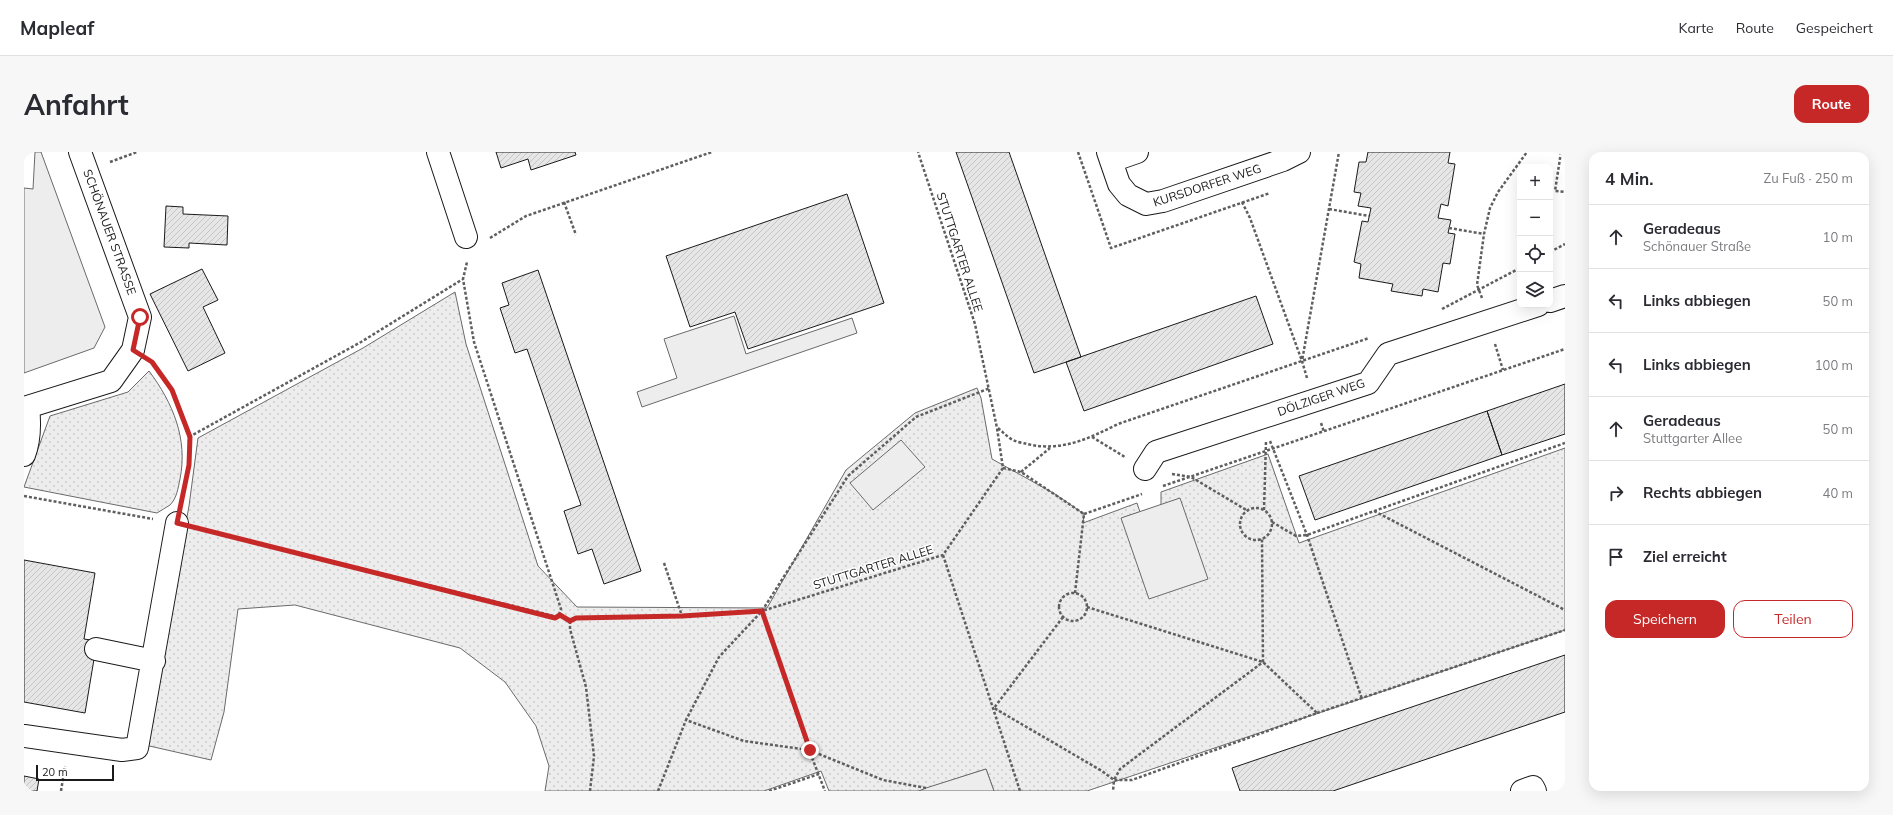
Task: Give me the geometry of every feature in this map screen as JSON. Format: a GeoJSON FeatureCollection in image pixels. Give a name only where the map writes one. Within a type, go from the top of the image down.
{"type":"FeatureCollection","features":[{"type":"Feature","properties":{"kind":"street"},"geometry":{"type":"LineString","coordinates":[[438,152],[466,237]]}},
{"type":"Feature","properties":{"kind":"street","name":"KURSDORFER WEG"},"geometry":{"type":"LineString","coordinates":[[1138,152],[1109,157],[1119,184],[1128,195],[1146,204],[1163,201],[1283,160],[1299,152]]}},
{"type":"Feature","properties":{"kind":"street","name":"SCHÖNAUER STRASSE"},"geometry":{"type":"LineString","coordinates":[[26,407],[110,381],[133,350],[140,317],[84,161]]}},
{"type":"Feature","properties":{"kind":"street"},"geometry":{"type":"LineString","coordinates":[[1553,300],[1565,296]]}},
{"type":"Feature","properties":{"kind":"street","name":"DÖLZIGER WEG"},"geometry":{"type":"LineString","coordinates":[[1145,469],[1156,452],[1265,424],[1314,401],[1368,383],[1388,354],[1529,308]]}},
{"type":"Feature","properties":{"kind":"street"},"geometry":{"type":"LineString","coordinates":[[24,455],[28,444],[30,422],[26,407]]}},
{"type":"Feature","properties":{"kind":"street"},"geometry":{"type":"LineString","coordinates":[[24,736],[122,750],[137,748],[154,661],[177,523]]}},
{"type":"Feature","properties":{"kind":"street"},"geometry":{"type":"LineString","coordinates":[[96,649],[154,661]]}},
{"type":"Feature","properties":{"kind":"street"},"geometry":{"type":"LineString","coordinates":[[1522,791],[1533,787],[1535,791]]}},
{"type":"Feature","properties":{"kind":"path"},"geometry":{"type":"LineString","coordinates":[[84,161],[137,152]]}},
{"type":"Feature","properties":{"kind":"path"},"geometry":{"type":"LineString","coordinates":[[488,239],[526,216],[712,152]]}},
{"type":"Feature","properties":{"kind":"path","name":"STUTTGARTER ALLEE"},"geometry":{"type":"LineString","coordinates":[[570,621],[576,618],[682,616],[762,611],[943,555],[1003,468],[998,428],[975,324],[918,152]]}},
{"type":"Feature","properties":{"kind":"path"},"geometry":{"type":"LineString","coordinates":[[1302,361],[1339,152]]}},
{"type":"Feature","properties":{"kind":"path"},"geometry":{"type":"LineString","coordinates":[[1492,321],[1477,285],[1484,234],[1490,208],[1498,192],[1527,152]]}},
{"type":"Feature","properties":{"kind":"path"},"geometry":{"type":"LineString","coordinates":[[1561,152],[1555,191],[1565,192]]}},
{"type":"Feature","properties":{"kind":"path"},"geometry":{"type":"LineString","coordinates":[[564,202],[576,235]]}},
{"type":"Feature","properties":{"kind":"path"},"geometry":{"type":"LineString","coordinates":[[1242,202],[1250,218],[1302,361],[1324,432]]}},
{"type":"Feature","properties":{"kind":"path"},"geometry":{"type":"LineString","coordinates":[[1329,209],[1370,216]]}},
{"type":"Feature","properties":{"kind":"path"},"geometry":{"type":"LineString","coordinates":[[1449,228],[1484,234]]}},
{"type":"Feature","properties":{"kind":"path"},"geometry":{"type":"LineString","coordinates":[[1553,250],[1565,244]]}},
{"type":"Feature","properties":{"kind":"path"},"geometry":{"type":"LineString","coordinates":[[468,258],[463,279],[474,342],[561,609],[560,615]]}},
{"type":"Feature","properties":{"kind":"path"},"geometry":{"type":"LineString","coordinates":[[1439,310],[1479,291],[1517,270]]}},
{"type":"Feature","properties":{"kind":"path"},"geometry":{"type":"LineString","coordinates":[[190,437],[361,342],[463,279]]}},
{"type":"Feature","properties":{"kind":"path"},"geometry":{"type":"LineString","coordinates":[[998,428],[1013,440],[1051,448],[1072,444],[1092,437],[1118,424],[1375,336]]}},
{"type":"Feature","properties":{"kind":"path"},"geometry":{"type":"LineString","coordinates":[[1156,489],[1274,450],[1565,349]]}},
{"type":"Feature","properties":{"kind":"path"},"geometry":{"type":"LineString","coordinates":[[133,350],[152,362],[172,390],[190,437],[189,465],[177,523]]}},
{"type":"Feature","properties":{"kind":"path"},"geometry":{"type":"LineString","coordinates":[[658,791],[686,720],[719,657],[762,611],[848,476],[916,417],[990,388]]}},
{"type":"Feature","properties":{"kind":"path"},"geometry":{"type":"LineString","coordinates":[[1265,424],[1307,535],[1362,699]]}},
{"type":"Feature","properties":{"kind":"path"},"geometry":{"type":"LineString","coordinates":[[1264,510],[1266,452],[1265,424]]}},
{"type":"Feature","properties":{"kind":"path"},"geometry":{"type":"LineString","coordinates":[[1092,437],[1145,469]]}},
{"type":"Feature","properties":{"kind":"path"},"geometry":{"type":"LineString","coordinates":[[1272,522],[1296,536],[1307,535],[1565,443]]}},
{"type":"Feature","properties":{"kind":"path"},"geometry":{"type":"LineString","coordinates":[[1021,472],[1051,448]]}},
{"type":"Feature","properties":{"kind":"path"},"geometry":{"type":"LineString","coordinates":[[1003,468],[1021,472],[1084,514]]}},
{"type":"Feature","properties":{"kind":"path"},"geometry":{"type":"LineString","coordinates":[[1191,477],[1248,510]]}},
{"type":"Feature","properties":{"kind":"path"},"geometry":{"type":"LineString","coordinates":[[1084,514],[1149,491]]}},
{"type":"Feature","properties":{"kind":"path"},"geometry":{"type":"LineString","coordinates":[[24,496],[177,523],[555,618],[560,615]]}},
{"type":"Feature","properties":{"kind":"path"},"geometry":{"type":"LineString","coordinates":[[1256,508],[1264,510],[1269,515],[1272,522],[1272,529],[1268,535],[1262,539],[1255,540],[1247,538],[1242,532],[1240,524],[1243,516],[1248,510],[1256,508]]}},
{"type":"Feature","properties":{"kind":"path"},"geometry":{"type":"LineString","coordinates":[[1374,512],[1565,610]]}},
{"type":"Feature","properties":{"kind":"path"},"geometry":{"type":"LineString","coordinates":[[1075,593],[1084,514]]}},
{"type":"Feature","properties":{"kind":"path"},"geometry":{"type":"LineString","coordinates":[[1262,539],[1263,662]]}},
{"type":"Feature","properties":{"kind":"path"},"geometry":{"type":"LineString","coordinates":[[943,555],[1020,791]]}},
{"type":"Feature","properties":{"kind":"path"},"geometry":{"type":"LineString","coordinates":[[664,563],[682,616]]}},
{"type":"Feature","properties":{"kind":"path"},"geometry":{"type":"LineString","coordinates":[[1075,593],[1086,601],[1087,607],[1081,619],[1075,621],[1063,617],[1059,604],[1062,598],[1068,594],[1075,593]]}},
{"type":"Feature","properties":{"kind":"path"},"geometry":{"type":"LineString","coordinates":[[1087,607],[1263,662],[1317,713]]}},
{"type":"Feature","properties":{"kind":"path"},"geometry":{"type":"LineString","coordinates":[[762,611],[825,791]]}},
{"type":"Feature","properties":{"kind":"path"},"geometry":{"type":"LineString","coordinates":[[560,615],[570,621],[570,629],[586,687],[594,756],[590,791]]}},
{"type":"Feature","properties":{"kind":"path"},"geometry":{"type":"LineString","coordinates":[[994,708],[1063,617]]}},
{"type":"Feature","properties":{"kind":"path"},"geometry":{"type":"LineString","coordinates":[[994,708],[1102,771],[1114,780],[1132,780],[1317,713],[1565,630]]}},
{"type":"Feature","properties":{"kind":"path"},"geometry":{"type":"LineString","coordinates":[[1113,791],[1114,780],[1120,768],[1263,662]]}},
{"type":"Feature","properties":{"kind":"path"},"geometry":{"type":"LineString","coordinates":[[686,720],[744,741],[810,750],[883,780],[926,788]]}},
{"type":"Feature","properties":{"kind":"path"},"geometry":{"type":"LineString","coordinates":[[769,791],[819,774]]}},
{"type":"Feature","properties":{"kind":"shaded area"},"geometry":{"type":"Polygon","coordinates":[[[35,152],[41,152],[105,327],[94,348],[24,373],[24,188],[33,189],[35,152]]]}},
{"type":"Feature","properties":{"kind":"shaded area"},"geometry":{"type":"Polygon","coordinates":[[[455,292],[466,344],[538,566],[577,607],[767,608],[846,470],[915,413],[977,388],[981,398],[992,459],[1055,494],[1084,514],[1083,523],[1137,503],[1140,512],[1122,518],[1180,499],[1161,505],[1161,492],[1268,454],[1299,543],[1565,448],[1565,630],[1087,791],[994,791],[986,769],[919,791],[829,791],[821,771],[764,791],[545,791],[549,766],[536,726],[505,682],[460,648],[295,605],[238,609],[224,712],[211,760],[145,745],[189,506],[198,438],[363,348],[455,292]]]}},
{"type":"Feature","properties":{"kind":"shaded area"},"geometry":{"type":"Polygon","coordinates":[[[734,316],[746,354],[852,318],[857,333],[642,407],[637,392],[677,378],[664,339],[734,316]]]}},
{"type":"Feature","properties":{"kind":"shaded area"},"geometry":{"type":"Polygon","coordinates":[[[149,371],[165,396],[180,436],[182,464],[180,479],[176,496],[170,505],[157,513],[24,487],[50,416],[128,392],[149,371]]]}},
{"type":"Feature","properties":{"kind":"shaded area"},"geometry":{"type":"Polygon","coordinates":[[[901,440],[925,467],[873,510],[850,483],[901,440]]]}},
{"type":"Feature","properties":{"kind":"shaded area"},"geometry":{"type":"Polygon","coordinates":[[[1180,498],[1208,579],[1149,599],[1121,518],[1180,498]]]}},
{"type":"Feature","properties":{"kind":"shaded area"},"geometry":{"type":"Polygon","coordinates":[[[986,769],[994,791],[919,791],[926,788],[986,769]]]}},
{"type":"Feature","properties":{"kind":"building"},"geometry":{"type":"Polygon","coordinates":[[[496,152],[575,152],[576,155],[531,170],[528,159],[501,168],[496,152]]]}},
{"type":"Feature","properties":{"kind":"building"},"geometry":{"type":"Polygon","coordinates":[[[956,152],[1009,152],[1081,357],[1034,373],[956,152]]]}},
{"type":"Feature","properties":{"kind":"building"},"geometry":{"type":"Polygon","coordinates":[[[1368,152],[1450,152],[1448,163],[1455,164],[1448,206],[1441,204],[1438,218],[1451,220],[1448,233],[1455,234],[1450,264],[1443,263],[1438,292],[1423,289],[1422,296],[1391,291],[1393,284],[1359,278],[1361,264],[1354,262],[1362,221],[1368,222],[1371,208],[1358,206],[1361,193],[1354,192],[1359,162],[1366,162],[1368,152]]]}},
{"type":"Feature","properties":{"kind":"building"},"geometry":{"type":"Polygon","coordinates":[[[847,194],[884,303],[748,349],[735,312],[690,327],[666,256],[847,194]]]}},
{"type":"Feature","properties":{"kind":"building"},"geometry":{"type":"Polygon","coordinates":[[[166,206],[183,207],[183,214],[228,216],[227,245],[189,243],[189,248],[164,247],[166,206]]]}},
{"type":"Feature","properties":{"kind":"building"},"geometry":{"type":"Polygon","coordinates":[[[202,269],[218,300],[203,307],[225,353],[188,371],[150,294],[202,269]]]}},
{"type":"Feature","properties":{"kind":"building"},"geometry":{"type":"Polygon","coordinates":[[[538,270],[641,571],[604,584],[592,549],[578,554],[564,511],[581,505],[527,349],[515,353],[500,308],[509,305],[502,283],[538,270]]]}},
{"type":"Feature","properties":{"kind":"building"},"geometry":{"type":"Polygon","coordinates":[[[1256,296],[1273,344],[1084,411],[1066,362],[1256,296]]]}},
{"type":"Feature","properties":{"kind":"building"},"geometry":{"type":"Polygon","coordinates":[[[1565,384],[1565,434],[1502,455],[1487,411],[1565,384]]]}},
{"type":"Feature","properties":{"kind":"building"},"geometry":{"type":"Polygon","coordinates":[[[1487,411],[1502,455],[1315,520],[1299,476],[1487,411]]]}},
{"type":"Feature","properties":{"kind":"building"},"geometry":{"type":"Polygon","coordinates":[[[24,560],[95,573],[84,639],[97,641],[85,713],[24,702],[24,560]]]}},
{"type":"Feature","properties":{"kind":"building"},"geometry":{"type":"Polygon","coordinates":[[[1565,655],[1565,712],[1333,791],[1240,791],[1232,768],[1565,655]]]}},
{"type":"Feature","properties":{"kind":"building"},"geometry":{"type":"Polygon","coordinates":[[[24,776],[39,779],[37,791],[24,791],[24,776]]]}},
{"type":"Feature","properties":{"kind":"route"},"geometry":{"type":"LineString","coordinates":[[140,317],[133,350],[152,362],[172,390],[190,437],[189,465],[177,523],[555,618],[560,615],[570,621],[576,618],[682,616],[762,611],[810,750]]}}]}
